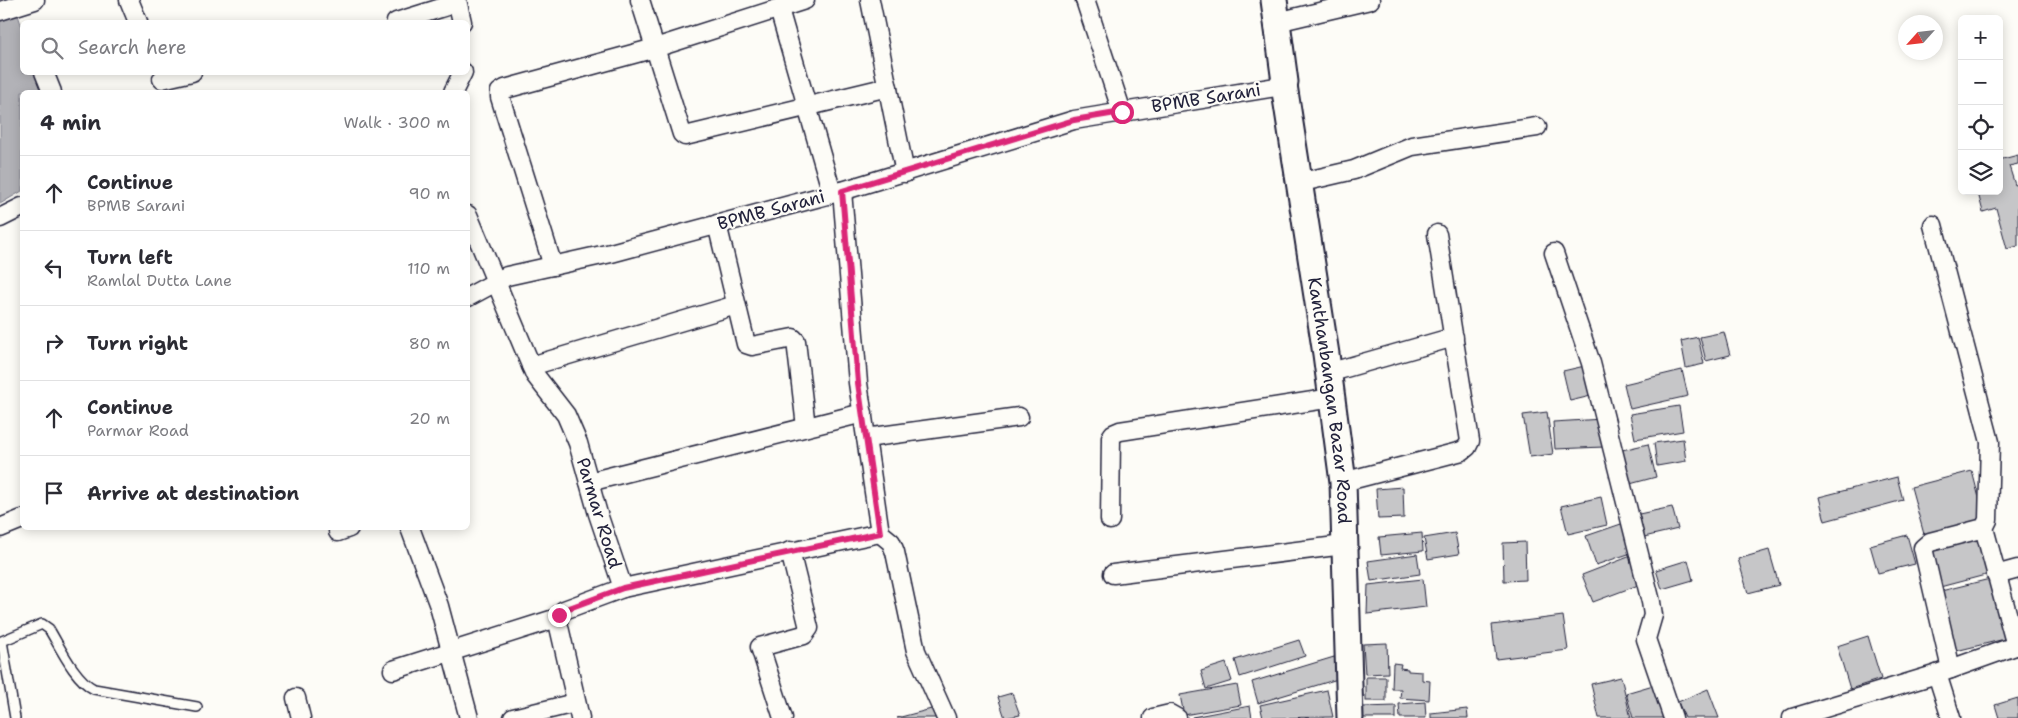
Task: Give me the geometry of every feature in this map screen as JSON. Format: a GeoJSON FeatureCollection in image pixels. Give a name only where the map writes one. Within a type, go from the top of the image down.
{"type":"FeatureCollection","features":[{"type":"Feature","properties":{"kind":"street"},"geometry":{"type":"LineString","coordinates":[[8,11],[35,0]]}},
{"type":"Feature","properties":{"kind":"street"},"geometry":{"type":"LineString","coordinates":[[129,0],[137,20]]}},
{"type":"Feature","properties":{"kind":"street"},"geometry":{"type":"LineString","coordinates":[[640,0],[684,136],[888,87]]}},
{"type":"Feature","properties":{"kind":"street"},"geometry":{"type":"LineString","coordinates":[[553,266],[500,92],[505,89],[655,48],[805,0]]}},
{"type":"Feature","properties":{"kind":"street"},"geometry":{"type":"LineString","coordinates":[[870,0],[905,173]]}},
{"type":"Feature","properties":{"kind":"street"},"geometry":{"type":"LineString","coordinates":[[1085,0],[1122,112]]}},
{"type":"Feature","properties":{"kind":"street"},"geometry":{"type":"LineString","coordinates":[[1276,11],[1370,0]]}},
{"type":"Feature","properties":{"kind":"street"},"geometry":{"type":"LineString","coordinates":[[402,20],[457,1],[462,20]]}},
{"type":"Feature","properties":{"kind":"street"},"geometry":{"type":"LineString","coordinates":[[778,9],[807,105],[837,192],[858,383],[880,533],[891,542],[895,552],[916,651],[946,718]]}},
{"type":"Feature","properties":{"kind":"street","name":"Kanthanbangan Bazar Road"},"geometry":{"type":"LineString","coordinates":[[1276,11],[1285,82],[1283,86],[1332,398],[1343,482],[1350,718]]}},
{"type":"Feature","properties":{"kind":"street"},"geometry":{"type":"LineString","coordinates":[[45,75],[51,90]]}},
{"type":"Feature","properties":{"kind":"street"},"geometry":{"type":"LineString","coordinates":[[163,81],[182,75]]}},
{"type":"Feature","properties":{"kind":"street"},"geometry":{"type":"LineString","coordinates":[[455,90],[462,75]]}},
{"type":"Feature","properties":{"kind":"street","name":"BPMB Sarani"},"geometry":{"type":"LineString","coordinates":[[470,296],[507,276],[611,253],[837,192],[905,173],[1074,120],[1283,86]]}},
{"type":"Feature","properties":{"kind":"street"},"geometry":{"type":"LineString","coordinates":[[1298,183],[1354,170],[1412,146],[1537,127]]}},
{"type":"Feature","properties":{"kind":"street"},"geometry":{"type":"LineString","coordinates":[[0,218],[20,208]]}},
{"type":"Feature","properties":{"kind":"street","name":"Parmar Road"},"geometry":{"type":"LineString","coordinates":[[394,670],[557,618],[564,610],[623,588],[598,514],[578,443],[566,415],[538,382],[470,220]]}},
{"type":"Feature","properties":{"kind":"street"},"geometry":{"type":"LineString","coordinates":[[717,224],[745,341],[749,346],[793,338],[796,341],[806,427]]}},
{"type":"Feature","properties":{"kind":"street"},"geometry":{"type":"LineString","coordinates":[[1792,718],[1944,672],[2017,646],[1984,528],[1988,520],[1990,442],[1932,224]]}},
{"type":"Feature","properties":{"kind":"street"},"geometry":{"type":"LineString","coordinates":[[1343,482],[1462,451],[1470,441],[1437,234]]}},
{"type":"Feature","properties":{"kind":"street"},"geometry":{"type":"LineString","coordinates":[[1554,253],[1593,373],[1651,602],[1653,615],[1646,639],[1673,718]]}},
{"type":"Feature","properties":{"kind":"street"},"geometry":{"type":"LineString","coordinates":[[531,366],[736,305]]}},
{"type":"Feature","properties":{"kind":"street"},"geometry":{"type":"LineString","coordinates":[[1328,373],[1454,337]]}},
{"type":"Feature","properties":{"kind":"street"},"geometry":{"type":"LineString","coordinates":[[1110,520],[1110,437],[1113,434],[1332,398]]}},
{"type":"Feature","properties":{"kind":"street"},"geometry":{"type":"LineString","coordinates":[[589,482],[863,413]]}},
{"type":"Feature","properties":{"kind":"street"},"geometry":{"type":"LineString","coordinates":[[866,438],[1018,417]]}},
{"type":"Feature","properties":{"kind":"street"},"geometry":{"type":"LineString","coordinates":[[0,528],[20,520]]}},
{"type":"Feature","properties":{"kind":"street"},"geometry":{"type":"LineString","coordinates":[[1951,718],[1923,548],[1930,542],[1984,528]]}},
{"type":"Feature","properties":{"kind":"street"},"geometry":{"type":"LineString","coordinates":[[411,530],[439,606],[469,718]]}},
{"type":"Feature","properties":{"kind":"street"},"geometry":{"type":"LineString","coordinates":[[623,588],[880,533]]}},
{"type":"Feature","properties":{"kind":"street"},"geometry":{"type":"LineString","coordinates":[[1113,574],[1344,545]]}},
{"type":"Feature","properties":{"kind":"street"},"geometry":{"type":"LineString","coordinates":[[783,718],[760,647],[804,635],[809,628],[790,551]]}},
{"type":"Feature","properties":{"kind":"street"},"geometry":{"type":"LineString","coordinates":[[1996,575],[2018,568]]}},
{"type":"Feature","properties":{"kind":"street"},"geometry":{"type":"LineString","coordinates":[[513,718],[577,711],[557,618]]}},
{"type":"Feature","properties":{"kind":"street"},"geometry":{"type":"LineString","coordinates":[[296,698],[301,718]]}},
{"type":"Feature","properties":{"kind":"street"},"geometry":{"type":"LineString","coordinates":[[1153,718],[1170,714],[1177,718]]}},
{"type":"Feature","properties":{"kind":"lane"},"geometry":{"type":"LineString","coordinates":[[15,718],[2,641],[42,624],[49,629],[78,676],[88,686],[94,689],[197,707]]}},
{"type":"Feature","properties":{"kind":"shaded area"},"geometry":{"type":"Polygon","coordinates":[[[16,9],[20,21],[20,75],[40,75],[46,90],[20,90],[20,192],[0,204],[0,14],[16,9]]]}},
{"type":"Feature","properties":{"kind":"building"},"geometry":{"type":"Polygon","coordinates":[[[2018,155],[2018,164],[2009,166],[2015,185],[2018,184],[2018,246],[2007,249],[1996,208],[1983,212],[1979,195],[2003,195],[2003,159],[2018,155]]]}},
{"type":"Feature","properties":{"kind":"building"},"geometry":{"type":"Polygon","coordinates":[[[1724,332],[1730,355],[1706,361],[1700,337],[1724,332]]]}},
{"type":"Feature","properties":{"kind":"building"},"geometry":{"type":"Polygon","coordinates":[[[1698,337],[1704,364],[1686,368],[1681,341],[1698,337]]]}},
{"type":"Feature","properties":{"kind":"building"},"geometry":{"type":"Polygon","coordinates":[[[1589,365],[1595,395],[1570,401],[1563,371],[1589,365]]]}},
{"type":"Feature","properties":{"kind":"building"},"geometry":{"type":"Polygon","coordinates":[[[1682,370],[1688,396],[1630,409],[1624,384],[1682,370]]]}},
{"type":"Feature","properties":{"kind":"building"},"geometry":{"type":"Polygon","coordinates":[[[1679,406],[1683,431],[1635,439],[1630,414],[1679,406]]]}},
{"type":"Feature","properties":{"kind":"building"},"geometry":{"type":"Polygon","coordinates":[[[1547,412],[1553,454],[1530,457],[1523,415],[1547,412]]]}},
{"type":"Feature","properties":{"kind":"building"},"geometry":{"type":"Polygon","coordinates":[[[1603,419],[1604,447],[1555,449],[1553,422],[1603,419]]]}},
{"type":"Feature","properties":{"kind":"building"},"geometry":{"type":"Polygon","coordinates":[[[1683,439],[1686,461],[1657,466],[1654,443],[1683,439]]]}},
{"type":"Feature","properties":{"kind":"building"},"geometry":{"type":"Polygon","coordinates":[[[1648,444],[1656,477],[1630,484],[1622,450],[1648,444]]]}},
{"type":"Feature","properties":{"kind":"building"},"geometry":{"type":"Polygon","coordinates":[[[1972,471],[1985,521],[1925,538],[1911,487],[1972,471]]]}},
{"type":"Feature","properties":{"kind":"building"},"geometry":{"type":"Polygon","coordinates":[[[1897,477],[1903,500],[1825,521],[1819,497],[1897,477]]]}},
{"type":"Feature","properties":{"kind":"building"},"geometry":{"type":"Polygon","coordinates":[[[1403,487],[1404,518],[1378,519],[1376,489],[1403,487]]]}},
{"type":"Feature","properties":{"kind":"building"},"geometry":{"type":"Polygon","coordinates":[[[1601,497],[1607,525],[1568,534],[1561,506],[1601,497]]]}},
{"type":"Feature","properties":{"kind":"building"},"geometry":{"type":"Polygon","coordinates":[[[1672,507],[1678,529],[1644,537],[1639,514],[1672,507]]]}},
{"type":"Feature","properties":{"kind":"building"},"geometry":{"type":"Polygon","coordinates":[[[1624,523],[1634,552],[1596,565],[1586,536],[1624,523]]]}},
{"type":"Feature","properties":{"kind":"building"},"geometry":{"type":"Polygon","coordinates":[[[1422,533],[1423,551],[1381,555],[1379,537],[1422,533]]]}},
{"type":"Feature","properties":{"kind":"building"},"geometry":{"type":"Polygon","coordinates":[[[1455,533],[1459,554],[1428,559],[1424,538],[1455,533]]]}},
{"type":"Feature","properties":{"kind":"building"},"geometry":{"type":"Polygon","coordinates":[[[1907,535],[1915,564],[1878,573],[1870,545],[1907,535]]]}},
{"type":"Feature","properties":{"kind":"building"},"geometry":{"type":"Polygon","coordinates":[[[1983,536],[1993,573],[1940,587],[1929,551],[1983,536]]]}},
{"type":"Feature","properties":{"kind":"building"},"geometry":{"type":"Polygon","coordinates":[[[1525,542],[1526,580],[1504,581],[1503,543],[1525,542]]]}},
{"type":"Feature","properties":{"kind":"building"},"geometry":{"type":"Polygon","coordinates":[[[1769,550],[1779,585],[1748,593],[1738,559],[1769,550]]]}},
{"type":"Feature","properties":{"kind":"building"},"geometry":{"type":"Polygon","coordinates":[[[1417,554],[1420,574],[1371,581],[1368,561],[1417,554]]]}},
{"type":"Feature","properties":{"kind":"building"},"geometry":{"type":"Polygon","coordinates":[[[1631,556],[1641,584],[1593,602],[1582,575],[1631,556]]]}},
{"type":"Feature","properties":{"kind":"building"},"geometry":{"type":"Polygon","coordinates":[[[1688,560],[1693,580],[1662,589],[1656,570],[1688,560]]]}},
{"type":"Feature","properties":{"kind":"building"},"geometry":{"type":"Polygon","coordinates":[[[1994,578],[2009,638],[1956,651],[1941,591],[1994,578]]]}},
{"type":"Feature","properties":{"kind":"building"},"geometry":{"type":"Polygon","coordinates":[[[1423,579],[1426,607],[1367,614],[1368,585],[1423,579]]]}},
{"type":"Feature","properties":{"kind":"building"},"geometry":{"type":"Polygon","coordinates":[[[1563,616],[1568,650],[1496,659],[1492,625],[1563,616]]]}},
{"type":"Feature","properties":{"kind":"building"},"geometry":{"type":"Polygon","coordinates":[[[1868,636],[1881,679],[1850,689],[1837,646],[1868,636]]]}},
{"type":"Feature","properties":{"kind":"building"},"geometry":{"type":"Polygon","coordinates":[[[1299,640],[1305,656],[1240,677],[1235,660],[1299,640]]]}},
{"type":"Feature","properties":{"kind":"building"},"geometry":{"type":"Polygon","coordinates":[[[1387,643],[1388,673],[1365,674],[1363,644],[1387,643]]]}},
{"type":"Feature","properties":{"kind":"building"},"geometry":{"type":"Polygon","coordinates":[[[1334,657],[1341,678],[1258,703],[1252,682],[1334,657]]]}},
{"type":"Feature","properties":{"kind":"building"},"geometry":{"type":"Polygon","coordinates":[[[1226,663],[1232,681],[1206,689],[1201,671],[1226,663]]]}},
{"type":"Feature","properties":{"kind":"building"},"geometry":{"type":"Polygon","coordinates":[[[1393,663],[1401,664],[1400,668],[1408,669],[1408,671],[1422,672],[1422,680],[1430,681],[1429,700],[1400,698],[1401,689],[1392,689],[1393,663]]]}},
{"type":"Feature","properties":{"kind":"building"},"geometry":{"type":"Polygon","coordinates":[[[1366,677],[1386,677],[1386,701],[1366,701],[1366,677]]]}},
{"type":"Feature","properties":{"kind":"building"},"geometry":{"type":"Polygon","coordinates":[[[1621,677],[1631,718],[1599,718],[1591,684],[1621,677]]]}},
{"type":"Feature","properties":{"kind":"building"},"geometry":{"type":"Polygon","coordinates":[[[1660,683],[1670,718],[1633,718],[1626,693],[1660,683]]]}},
{"type":"Feature","properties":{"kind":"building"},"geometry":{"type":"Polygon","coordinates":[[[1237,685],[1241,705],[1184,715],[1180,695],[1237,685]]]}},
{"type":"Feature","properties":{"kind":"building"},"geometry":{"type":"Polygon","coordinates":[[[1708,689],[1719,718],[1685,718],[1678,702],[1708,689]]]}},
{"type":"Feature","properties":{"kind":"building"},"geometry":{"type":"Polygon","coordinates":[[[1327,690],[1333,717],[1263,718],[1260,705],[1327,690]]]}},
{"type":"Feature","properties":{"kind":"building"},"geometry":{"type":"Polygon","coordinates":[[[1012,693],[1020,715],[1005,718],[998,697],[1012,693]]]}},
{"type":"Feature","properties":{"kind":"building"},"geometry":{"type":"Polygon","coordinates":[[[2018,698],[2018,718],[1999,718],[1995,705],[2018,698]]]}},
{"type":"Feature","properties":{"kind":"building"},"geometry":{"type":"Polygon","coordinates":[[[1425,702],[1426,718],[1400,718],[1399,704],[1425,702]]]}},
{"type":"Feature","properties":{"kind":"building"},"geometry":{"type":"Polygon","coordinates":[[[1250,706],[1252,718],[1192,718],[1192,717],[1250,706]]]}},
{"type":"Feature","properties":{"kind":"building"},"geometry":{"type":"Polygon","coordinates":[[[1396,706],[1396,718],[1363,718],[1363,707],[1396,706]]]}},
{"type":"Feature","properties":{"kind":"building"},"geometry":{"type":"Polygon","coordinates":[[[939,707],[942,718],[897,718],[939,707]]]}},
{"type":"Feature","properties":{"kind":"building"},"geometry":{"type":"Polygon","coordinates":[[[1467,709],[1468,718],[1431,718],[1431,713],[1467,709]]]}},
{"type":"Feature","properties":{"kind":"route"},"geometry":{"type":"LineString","coordinates":[[559,615],[564,610],[623,588],[880,533],[858,383],[842,191],[1074,120],[1122,112]]}}]}
